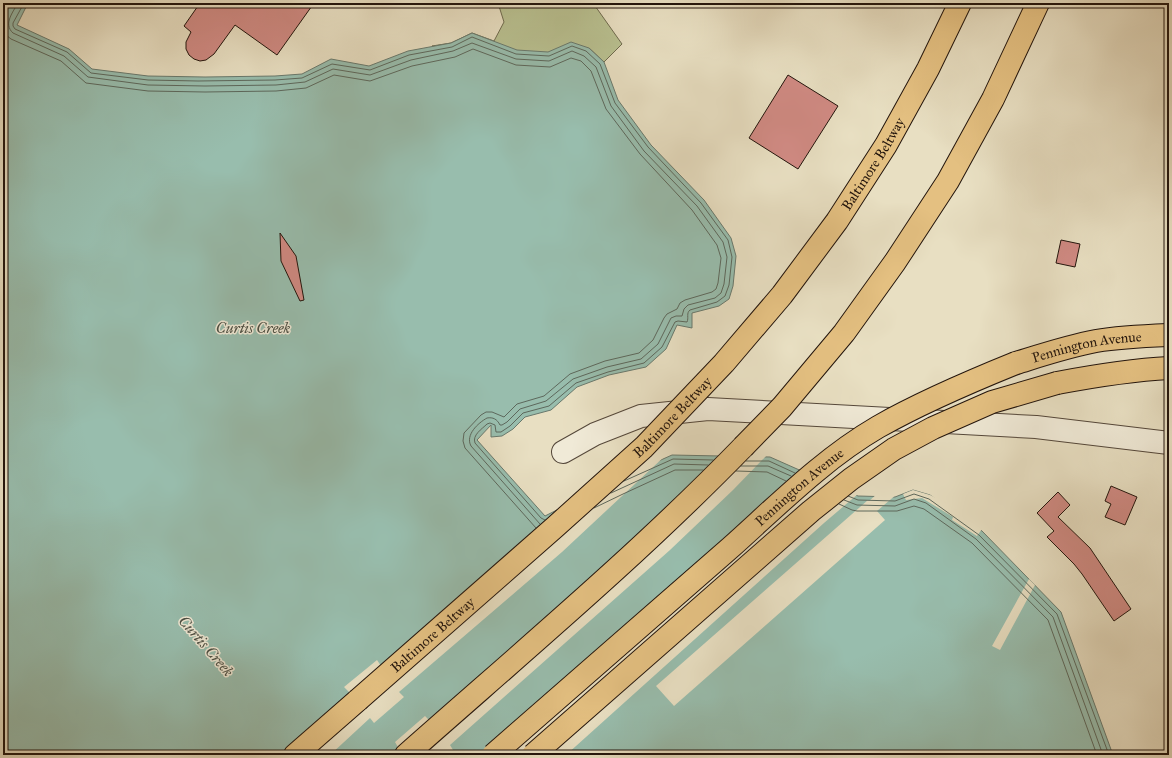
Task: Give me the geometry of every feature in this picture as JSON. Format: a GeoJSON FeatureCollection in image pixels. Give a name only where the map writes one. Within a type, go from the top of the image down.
{"type":"FeatureCollection","features":[{"type":"Feature","properties":{"kind":"main road","name":"Baltimore Beltway"},"geometry":{"type":"LineString","coordinates":[[295,755],[555,528],[638,452],[724,363],[782,295],[837,221],[890,138],[928,69],[960,3]]}},
{"type":"Feature","properties":{"kind":"main road"},"geometry":{"type":"LineString","coordinates":[[406,755],[606,579],[698,493],[782,407],[844,333],[895,262],[948,181],[993,99],[1038,3]]}},
{"type":"Feature","properties":{"kind":"main road","name":"Pennington Avenue"},"geometry":{"type":"LineString","coordinates":[[493,755],[793,491],[834,457],[877,428],[920,405],[1016,363],[1095,341],[1169,335]]}},
{"type":"Feature","properties":{"kind":"main road","name":"Pennington Avenue"},"geometry":{"type":"LineString","coordinates":[[533,755],[811,511],[851,479],[894,449],[933,428],[992,402],[1057,383],[1101,374],[1169,368]]}},
{"type":"Feature","properties":{"kind":"street"},"geometry":{"type":"LineString","coordinates":[[563,452],[595,434],[641,416],[708,409],[1036,427],[1169,443]]}},
{"type":"Feature","properties":{"kind":"shaded area"},"geometry":{"type":"Polygon","coordinates":[[[498,3],[593,3],[622,44],[604,62],[589,48],[557,103],[432,46],[451,43],[472,33],[494,41],[504,22],[498,3]]]}},
{"type":"Feature","properties":{"kind":"water","name":"Curtis Creek"},"geometry":{"type":"Polygon","coordinates":[[[3,3],[28,3],[17,25],[69,49],[92,69],[148,76],[205,77],[302,74],[331,59],[369,66],[408,51],[451,43],[472,33],[517,50],[548,52],[571,42],[589,48],[604,62],[618,100],[651,145],[704,200],[731,238],[736,256],[733,286],[729,299],[719,306],[692,313],[692,328],[677,325],[666,349],[646,367],[609,375],[577,387],[551,410],[525,417],[513,429],[502,436],[491,437],[491,425],[477,440],[545,516],[616,480],[672,455],[770,457],[858,496],[895,497],[913,490],[930,495],[982,531],[1061,612],[1113,755],[3,755],[3,3]]]}},
{"type":"Feature","properties":{"kind":"pier"},"geometry":{"type":"Polygon","coordinates":[[[727,454],[767,455],[733,490],[670,550],[450,745],[453,750],[447,755],[392,755],[399,749],[395,742],[425,716],[431,722],[727,454]]]}},
{"type":"Feature","properties":{"kind":"pier"},"geometry":{"type":"Polygon","coordinates":[[[666,455],[562,552],[399,692],[404,697],[374,723],[370,718],[330,755],[280,755],[350,693],[344,687],[377,660],[381,666],[615,478],[666,455]]]}},
{"type":"Feature","properties":{"kind":"pier"},"geometry":{"type":"Polygon","coordinates":[[[804,470],[858,494],[566,755],[480,755],[804,470]]]}},
{"type":"Feature","properties":{"kind":"pier"},"geometry":{"type":"Polygon","coordinates":[[[913,490],[943,501],[982,529],[977,536],[952,520],[953,517],[922,498],[906,500],[903,494],[913,490]]]}},
{"type":"Feature","properties":{"kind":"pier"},"geometry":{"type":"Polygon","coordinates":[[[877,494],[897,494],[877,511],[885,520],[674,706],[656,686],[868,500],[869,501],[877,494]]]}},
{"type":"Feature","properties":{"kind":"pier"},"geometry":{"type":"Polygon","coordinates":[[[1029,579],[1035,585],[1000,650],[992,646],[1029,579]]]}},
{"type":"Feature","properties":{"kind":"building"},"geometry":{"type":"Polygon","coordinates":[[[200,3],[314,3],[277,55],[235,25],[214,54],[206,60],[200,61],[189,55],[186,49],[186,42],[191,32],[184,26],[200,3]]]}},
{"type":"Feature","properties":{"kind":"building"},"geometry":{"type":"Polygon","coordinates":[[[788,75],[838,106],[798,169],[749,138],[788,75]]]}},
{"type":"Feature","properties":{"kind":"building"},"geometry":{"type":"Polygon","coordinates":[[[280,233],[296,256],[304,300],[300,301],[281,261],[280,233]]]}},
{"type":"Feature","properties":{"kind":"building"},"geometry":{"type":"Polygon","coordinates":[[[1061,240],[1080,244],[1075,267],[1056,263],[1061,240]]]}},
{"type":"Feature","properties":{"kind":"building"},"geometry":{"type":"Polygon","coordinates":[[[1111,486],[1137,497],[1125,525],[1105,517],[1111,504],[1105,501],[1111,486]]]}},
{"type":"Feature","properties":{"kind":"building"},"geometry":{"type":"Polygon","coordinates":[[[1058,492],[1070,505],[1058,517],[1090,548],[1131,609],[1114,621],[1082,574],[1047,537],[1054,531],[1037,513],[1058,492]]]}}]}
